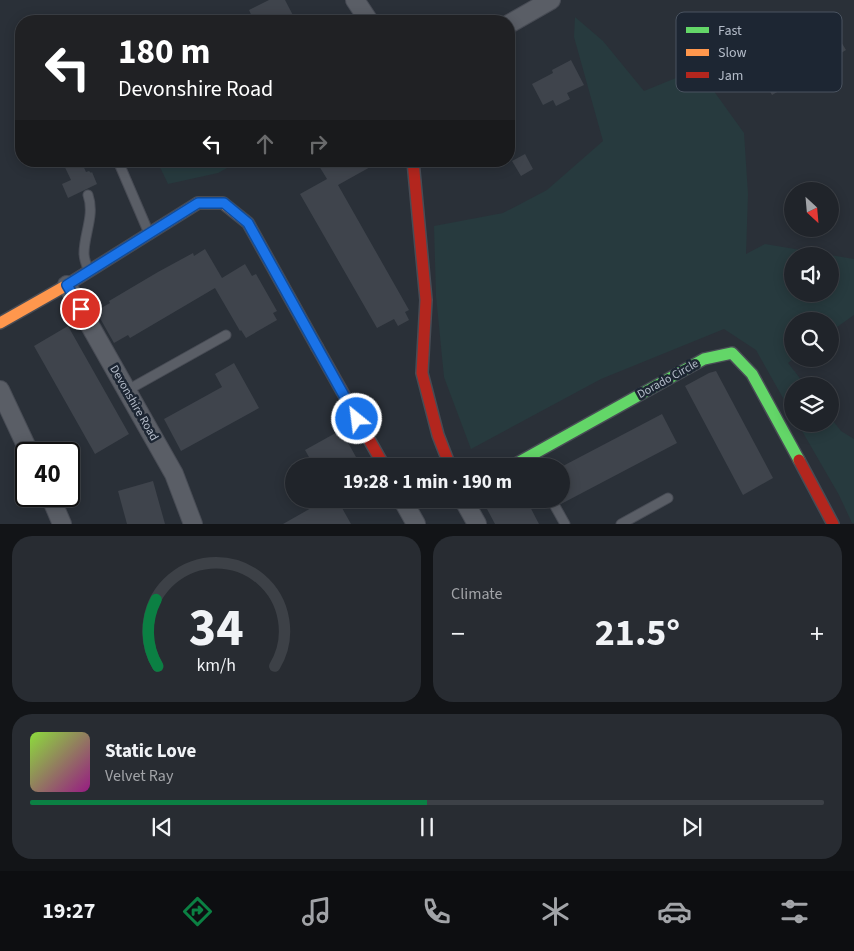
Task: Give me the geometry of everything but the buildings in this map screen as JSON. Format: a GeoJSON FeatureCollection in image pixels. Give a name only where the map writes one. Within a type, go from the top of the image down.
{"type":"FeatureCollection","features":[{"type":"Feature","properties":{"kind":"street"},"geometry":{"type":"LineString","coordinates":[[355,0],[365,15]]}},
{"type":"Feature","properties":{"kind":"street"},"geometry":{"type":"LineString","coordinates":[[515,21],[551,0]]}},
{"type":"Feature","properties":{"kind":"street"},"geometry":{"type":"LineString","coordinates":[[414,167],[426,300],[422,373],[438,434],[447,458]]}},
{"type":"Feature","properties":{"kind":"street"},"geometry":{"type":"LineString","coordinates":[[0,323],[67,285],[198,203],[224,203],[248,223],[380,458]]}},
{"type":"Feature","properties":{"kind":"street","name":"Devonshire Road"},"geometry":{"type":"LineString","coordinates":[[67,285],[174,474],[193,524]]}},
{"type":"Feature","properties":{"kind":"street","name":"Dorado Circle"},"geometry":{"type":"LineString","coordinates":[[537,458],[704,359],[732,353],[752,374],[833,524]]}},
{"type":"Feature","properties":{"kind":"street"},"geometry":{"type":"LineString","coordinates":[[0,390],[24,442]]}},
{"type":"Feature","properties":{"kind":"street"},"geometry":{"type":"LineString","coordinates":[[55,507],[62,524]]}},
{"type":"Feature","properties":{"kind":"street"},"geometry":{"type":"LineString","coordinates":[[407,508],[416,524]]}},
{"type":"Feature","properties":{"kind":"street"},"geometry":{"type":"LineString","coordinates":[[468,508],[477,524]]}},
{"type":"Feature","properties":{"kind":"lane"},"geometry":{"type":"LineString","coordinates":[[121,167],[149,234]]}},
{"type":"Feature","properties":{"kind":"lane"},"geometry":{"type":"LineString","coordinates":[[88,195],[90,199],[90,219],[84,253],[88,272]]}},
{"type":"Feature","properties":{"kind":"lane"},"geometry":{"type":"LineString","coordinates":[[126,391],[226,335]]}},
{"type":"Feature","properties":{"kind":"lane"},"geometry":{"type":"LineString","coordinates":[[621,524],[668,498]]}},
{"type":"Feature","properties":{"kind":"lane"},"geometry":{"type":"LineString","coordinates":[[556,508],[566,524]]}},
{"type":"Feature","properties":{"kind":"green space"},"geometry":{"type":"Polygon","coordinates":[[[575,17],[603,41],[644,91],[676,78],[676,92],[715,92],[744,133],[748,194],[746,254],[765,244],[784,247],[784,302],[839,302],[839,256],[854,259],[854,315],[839,326],[839,312],[784,312],[784,367],[791,367],[799,377],[784,377],[784,400],[756,350],[724,329],[601,379],[471,449],[444,377],[436,296],[434,226],[503,213],[547,190],[603,141],[574,37],[575,17]]]}},
{"type":"Feature","properties":{"kind":"green space"},"geometry":{"type":"Polygon","coordinates":[[[160,167],[229,167],[218,173],[168,184],[160,167]]]}},
{"type":"Feature","properties":{"kind":"green space"},"geometry":{"type":"Polygon","coordinates":[[[839,428],[854,439],[854,523],[852,523],[839,495],[803,432],[839,432],[839,428]]]}},
{"type":"Feature","properties":{"kind":"traffic: fast"},"geometry":{"type":"LineString","coordinates":[[526,458],[704,359],[732,353],[752,374],[799,460]]}},
{"type":"Feature","properties":{"kind":"traffic: slow"},"geometry":{"type":"LineString","coordinates":[[0,323],[67,285],[198,203],[223,203],[248,223],[317,347]]}},
{"type":"Feature","properties":{"kind":"traffic: jam"},"geometry":{"type":"LineString","coordinates":[[414,167],[426,300],[422,373],[438,435],[447,458]]}},
{"type":"Feature","properties":{"kind":"traffic: jam"},"geometry":{"type":"LineString","coordinates":[[317,347],[379,458]]}},
{"type":"Feature","properties":{"kind":"traffic: jam"},"geometry":{"type":"LineString","coordinates":[[799,460],[833,524]]}},
{"type":"Feature","properties":{"kind":"route"},"geometry":{"type":"LineString","coordinates":[[81,309],[67,285],[198,203],[224,203],[248,223],[357,419]]}}]}
